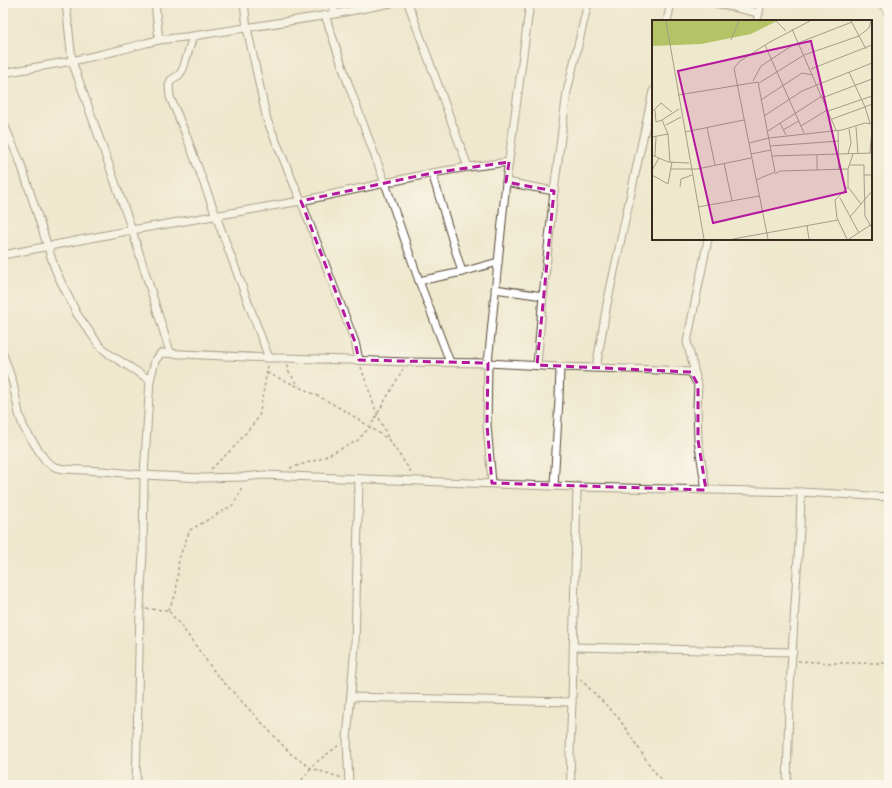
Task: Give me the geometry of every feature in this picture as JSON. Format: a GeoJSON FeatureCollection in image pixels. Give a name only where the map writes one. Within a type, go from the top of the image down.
{"type":"FeatureCollection","features":[{"type":"Feature","properties":{"kind":"street"},"geometry":{"type":"LineString","coordinates":[[66,3],[72,61],[132,230],[170,352]]}},
{"type":"Feature","properties":{"kind":"street"},"geometry":{"type":"LineString","coordinates":[[155,3],[159,40]]}},
{"type":"Feature","properties":{"kind":"street"},"geometry":{"type":"LineString","coordinates":[[244,3],[247,28],[267,120],[301,201],[355,342],[359,360]]}},
{"type":"Feature","properties":{"kind":"street"},"geometry":{"type":"LineString","coordinates":[[333,3],[335,14]]}},
{"type":"Feature","properties":{"kind":"street"},"geometry":{"type":"LineString","coordinates":[[3,72],[72,61],[159,40],[335,14],[391,3]]}},
{"type":"Feature","properties":{"kind":"street"},"geometry":{"type":"LineString","coordinates":[[408,3],[468,167]]}},
{"type":"Feature","properties":{"kind":"street"},"geometry":{"type":"LineString","coordinates":[[492,483],[487,425],[488,362],[506,182],[530,3]]}},
{"type":"Feature","properties":{"kind":"street"},"geometry":{"type":"LineString","coordinates":[[537,365],[554,191],[567,92],[588,3]]}},
{"type":"Feature","properties":{"kind":"street"},"geometry":{"type":"LineString","coordinates":[[667,20],[671,3]]}},
{"type":"Feature","properties":{"kind":"street"},"geometry":{"type":"LineString","coordinates":[[715,3],[759,13]]}},
{"type":"Feature","properties":{"kind":"street"},"geometry":{"type":"LineString","coordinates":[[757,20],[761,3]]}},
{"type":"Feature","properties":{"kind":"street"},"geometry":{"type":"LineString","coordinates":[[881,3],[889,13]]}},
{"type":"Feature","properties":{"kind":"street"},"geometry":{"type":"LineString","coordinates":[[325,15],[348,83],[386,183],[419,281],[450,362]]}},
{"type":"Feature","properties":{"kind":"street"},"geometry":{"type":"LineString","coordinates":[[193,36],[183,69],[179,75],[171,80],[169,85],[170,97],[186,135],[269,358]]}},
{"type":"Feature","properties":{"kind":"street"},"geometry":{"type":"LineString","coordinates":[[596,368],[607,304],[650,117],[652,100]]}},
{"type":"Feature","properties":{"kind":"street"},"geometry":{"type":"LineString","coordinates":[[3,122],[21,164],[55,269],[77,314],[96,341],[109,354],[150,380]]}},
{"type":"Feature","properties":{"kind":"street"},"geometry":{"type":"LineString","coordinates":[[3,256],[132,230],[301,201],[432,173],[509,162]]}},
{"type":"Feature","properties":{"kind":"street"},"geometry":{"type":"LineString","coordinates":[[432,173],[462,272]]}},
{"type":"Feature","properties":{"kind":"street"},"geometry":{"type":"LineString","coordinates":[[506,182],[554,191]]}},
{"type":"Feature","properties":{"kind":"street"},"geometry":{"type":"LineString","coordinates":[[706,490],[698,440],[698,385],[687,342],[708,240]]}},
{"type":"Feature","properties":{"kind":"street"},"geometry":{"type":"LineString","coordinates":[[419,281],[462,272],[498,262]]}},
{"type":"Feature","properties":{"kind":"street"},"geometry":{"type":"LineString","coordinates":[[495,289],[543,296]]}},
{"type":"Feature","properties":{"kind":"street"},"geometry":{"type":"LineString","coordinates":[[136,785],[144,475],[150,380],[155,360],[161,353],[170,352],[269,358],[407,362],[488,362],[560,367],[663,370],[691,372],[698,385]]}},
{"type":"Feature","properties":{"kind":"street"},"geometry":{"type":"LineString","coordinates":[[3,354],[13,383],[19,414],[24,428],[47,462],[55,467],[144,475],[202,478],[263,475],[577,487],[801,492],[889,497]]}},
{"type":"Feature","properties":{"kind":"street"},"geometry":{"type":"LineString","coordinates":[[554,486],[560,367]]}},
{"type":"Feature","properties":{"kind":"street"},"geometry":{"type":"LineString","coordinates":[[349,783],[347,739],[355,646],[359,479]]}},
{"type":"Feature","properties":{"kind":"street"},"geometry":{"type":"LineString","coordinates":[[571,785],[570,750],[577,487]]}},
{"type":"Feature","properties":{"kind":"street"},"geometry":{"type":"LineString","coordinates":[[787,785],[792,652],[801,492]]}},
{"type":"Feature","properties":{"kind":"street"},"geometry":{"type":"LineString","coordinates":[[573,647],[792,652]]}},
{"type":"Feature","properties":{"kind":"street"},"geometry":{"type":"LineString","coordinates":[[351,697],[572,702]]}},
{"type":"Feature","properties":{"kind":"path"},"geometry":{"type":"LineString","coordinates":[[202,478],[233,448],[259,417],[269,358]]}},
{"type":"Feature","properties":{"kind":"path"},"geometry":{"type":"LineString","coordinates":[[287,358],[288,371],[300,387]]}},
{"type":"Feature","properties":{"kind":"path"},"geometry":{"type":"LineString","coordinates":[[359,360],[377,415],[389,440],[418,481]]}},
{"type":"Feature","properties":{"kind":"path"},"geometry":{"type":"LineString","coordinates":[[284,470],[320,459],[357,441],[370,427],[407,362]]}},
{"type":"Feature","properties":{"kind":"path"},"geometry":{"type":"LineString","coordinates":[[266,373],[300,387],[330,402],[389,440]]}},
{"type":"Feature","properties":{"kind":"path"},"geometry":{"type":"LineString","coordinates":[[168,610],[176,594],[179,558],[190,530],[233,505],[240,493],[244,477]]}},
{"type":"Feature","properties":{"kind":"path"},"geometry":{"type":"LineString","coordinates":[[140,608],[168,610],[186,631],[218,675],[291,754],[311,768],[349,783]]}},
{"type":"Feature","properties":{"kind":"path"},"geometry":{"type":"LineString","coordinates":[[792,661],[889,663]]}},
{"type":"Feature","properties":{"kind":"path"},"geometry":{"type":"LineString","coordinates":[[572,672],[618,717],[649,764],[665,785]]}},
{"type":"Feature","properties":{"kind":"path"},"geometry":{"type":"LineString","coordinates":[[298,785],[314,764],[347,739]]}},
{"type":"Feature","properties":{"kind":"highlighted area"},"geometry":{"type":"Polygon","coordinates":[[[509,162],[506,182],[554,191],[537,365],[691,372],[698,385],[698,440],[706,490],[492,483],[487,425],[488,363],[359,360],[355,342],[301,201],[432,173],[509,162]]]}}]}
